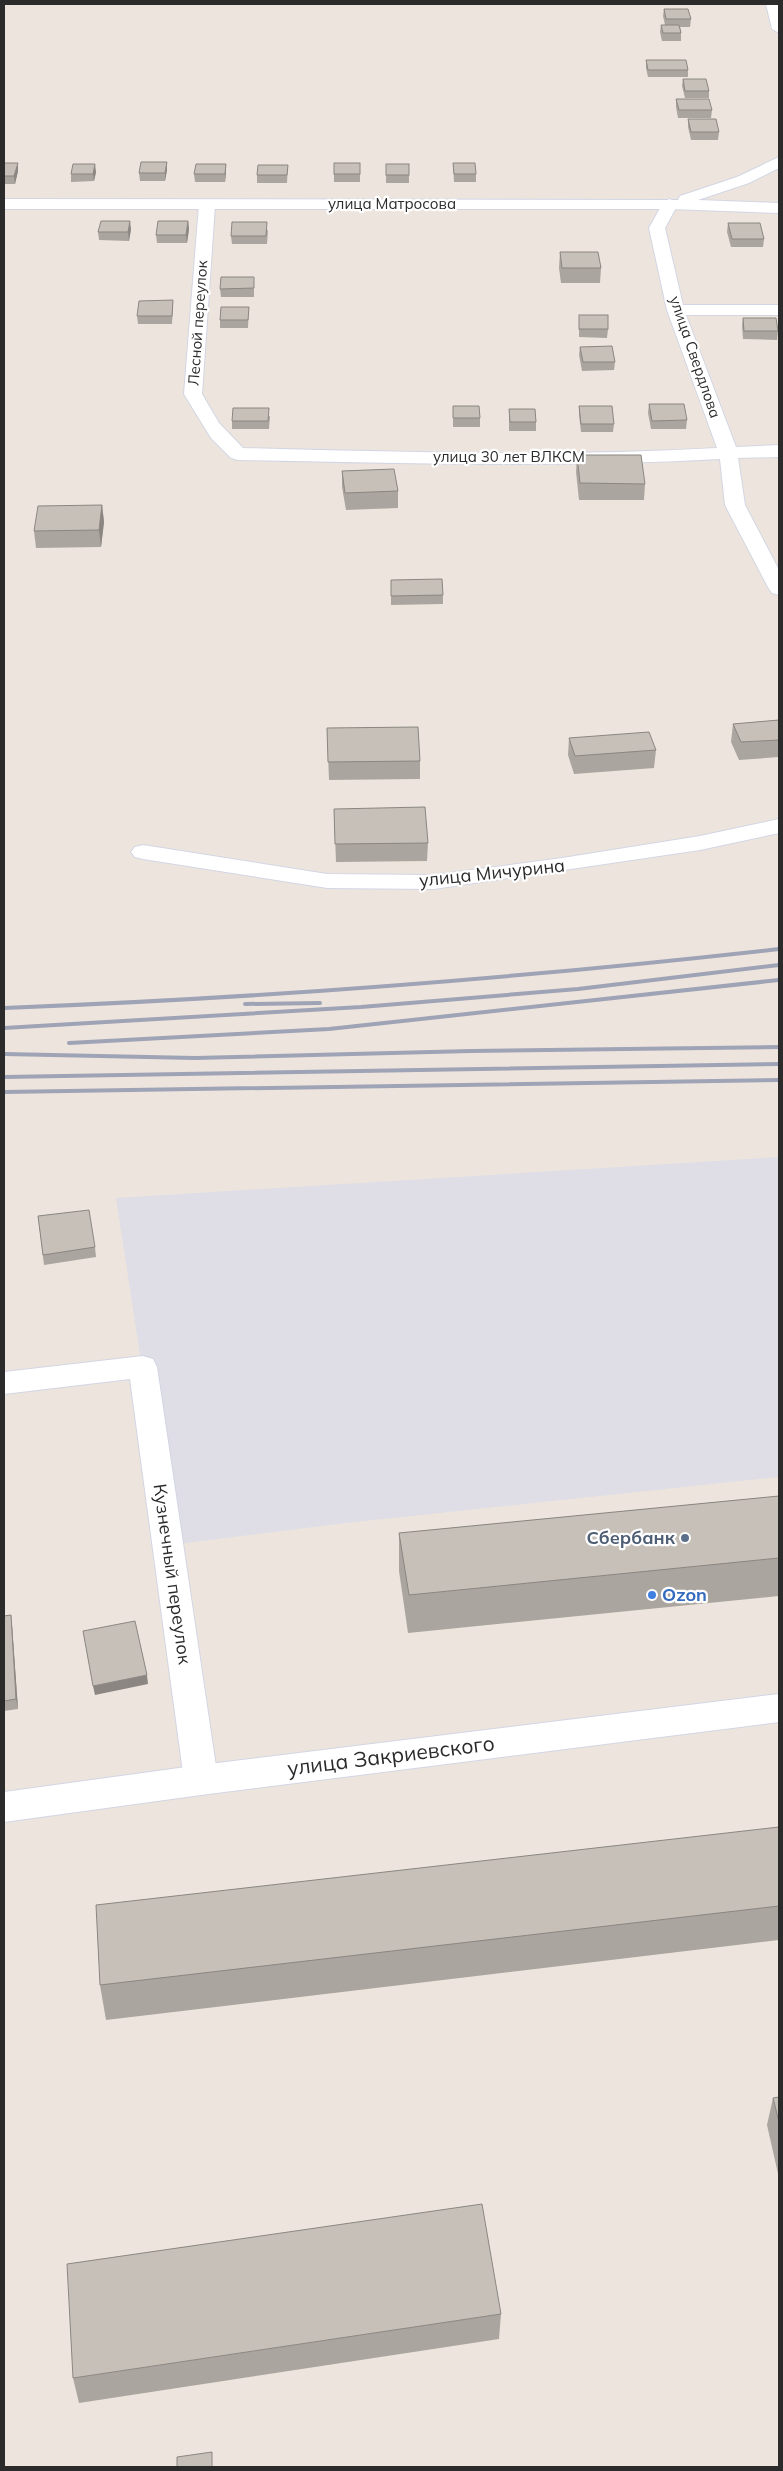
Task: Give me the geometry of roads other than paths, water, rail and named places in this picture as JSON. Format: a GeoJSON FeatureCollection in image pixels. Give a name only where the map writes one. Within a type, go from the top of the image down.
{"type":"FeatureCollection","features":[{"type":"Feature","properties":{"kind":"street"},"geometry":{"type":"LineString","coordinates":[[773,4],[779,29]]}},
{"type":"Feature","properties":{"kind":"street"},"geometry":{"type":"LineString","coordinates":[[670,204],[743,180],[779,162]]}},
{"type":"Feature","properties":{"kind":"street","name":"улица Матросова"},"geometry":{"type":"LineString","coordinates":[[4,204],[670,204],[779,208]]}},
{"type":"Feature","properties":{"kind":"street","name":"улица Свердлова"},"geometry":{"type":"LineString","coordinates":[[670,204],[657,228],[676,310],[728,451],[736,505],[779,589]]}},
{"type":"Feature","properties":{"kind":"street","name":"Лесной переулок"},"geometry":{"type":"LineString","coordinates":[[207,205],[192,394],[206,422],[223,442],[238,454]]}},
{"type":"Feature","properties":{"kind":"street"},"geometry":{"type":"LineString","coordinates":[[676,310],[779,310]]}},
{"type":"Feature","properties":{"kind":"street","name":"улица 30 лет ВЛКСМ"},"geometry":{"type":"LineString","coordinates":[[238,454],[650,457],[728,451],[779,451]]}},
{"type":"Feature","properties":{"kind":"street","name":"улица Мичурина"},"geometry":{"type":"LineString","coordinates":[[143,852],[327,881],[434,882],[680,846],[779,826]]}},
{"type":"Feature","properties":{"kind":"street","name":"Кузнечный переулок"},"geometry":{"type":"LineString","coordinates":[[4,1383],[143,1367],[201,1780]]}},
{"type":"Feature","properties":{"kind":"street","name":"улица Закриевского"},"geometry":{"type":"LineString","coordinates":[[4,1807],[201,1780],[779,1708]]}},
{"type":"Feature","properties":{"kind":"railway"},"geometry":{"type":"LineString","coordinates":[[4,1008],[198,999],[392,986],[779,949]]}},
{"type":"Feature","properties":{"kind":"railway"},"geometry":{"type":"LineString","coordinates":[[4,1028],[361,1007],[578,989],[779,965]]}},
{"type":"Feature","properties":{"kind":"railway"},"geometry":{"type":"LineString","coordinates":[[69,1043],[329,1029],[779,980]]}},
{"type":"Feature","properties":{"kind":"railway"},"geometry":{"type":"LineString","coordinates":[[245,1004],[320,1003]]}},
{"type":"Feature","properties":{"kind":"railway"},"geometry":{"type":"LineString","coordinates":[[4,1054],[195,1058],[471,1051],[779,1047]]}},
{"type":"Feature","properties":{"kind":"railway"},"geometry":{"type":"LineString","coordinates":[[4,1077],[779,1064]]}},
{"type":"Feature","properties":{"kind":"railway"},"geometry":{"type":"LineString","coordinates":[[4,1092],[779,1080]]}},
{"type":"Feature","properties":{"kind":"place","name":"Сбербанк"},"geometry":{"type":"Point","coordinates":[685,1538]}},
{"type":"Feature","properties":{"kind":"place","name":"Ozon"},"geometry":{"type":"Point","coordinates":[652,1595]}}]}
